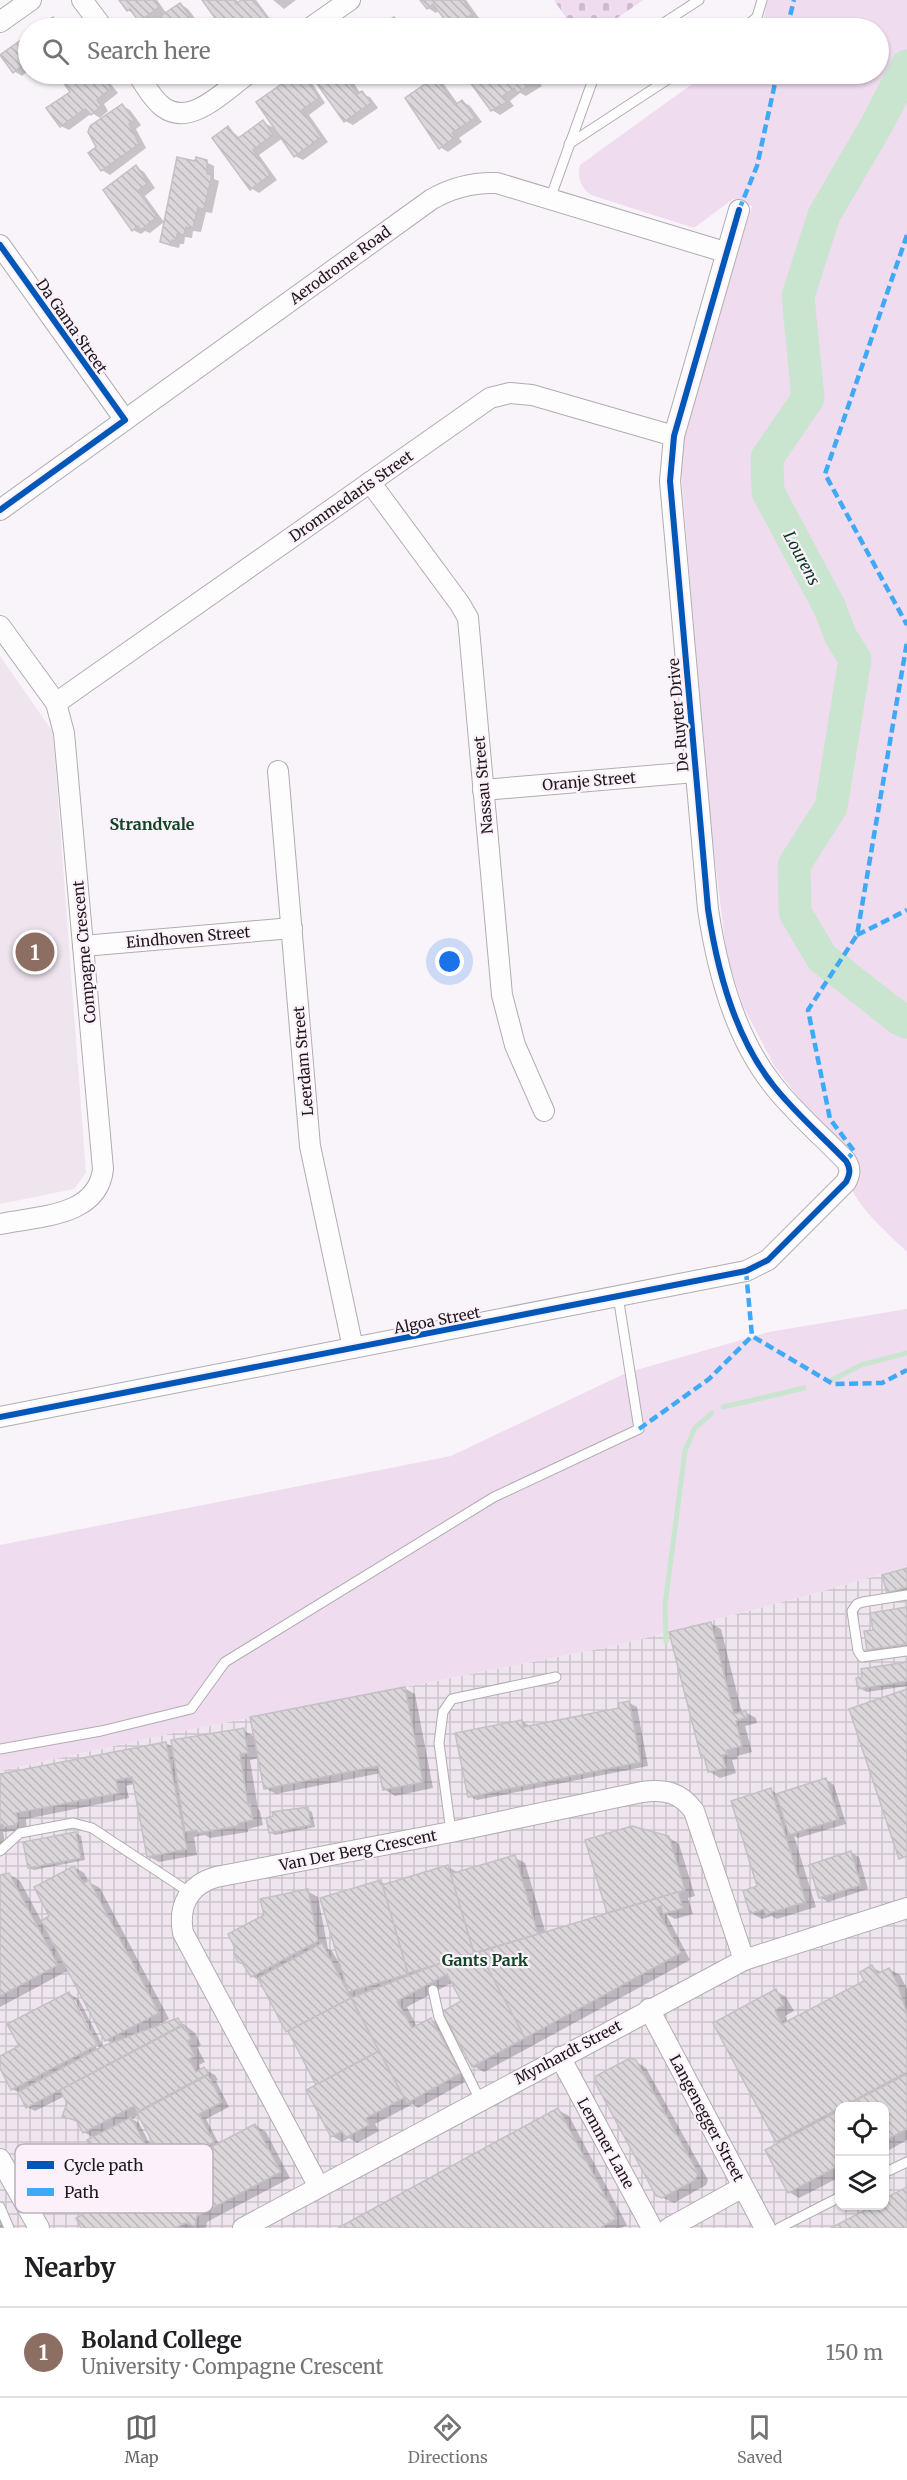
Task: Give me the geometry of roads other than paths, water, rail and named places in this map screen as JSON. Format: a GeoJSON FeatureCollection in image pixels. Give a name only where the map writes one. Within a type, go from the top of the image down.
{"type":"FeatureCollection","features":[{"type":"Feature","properties":{"kind":"street"},"geometry":{"type":"LineString","coordinates":[[0,22],[31,0]]}},
{"type":"Feature","properties":{"kind":"street"},"geometry":{"type":"LineString","coordinates":[[82,0],[96,18]]}},
{"type":"Feature","properties":{"kind":"street"},"geometry":{"type":"LineString","coordinates":[[324,18],[350,0]]}},
{"type":"Feature","properties":{"kind":"street"},"geometry":{"type":"LineString","coordinates":[[144,84],[158,103],[178,113],[195,111],[234,84]]}},
{"type":"Feature","properties":{"kind":"street","name":"Aerodrome Road"},"geometry":{"type":"LineString","coordinates":[[0,510],[442,193],[462,185],[497,183],[725,252]]}},
{"type":"Feature","properties":{"kind":"street","name":"De Ruyter Drive"},"geometry":{"type":"LineString","coordinates":[[739,210],[725,252],[674,436],[670,481],[708,909],[718,965],[726,992],[747,1040],[772,1085],[846,1161],[850,1167],[850,1175],[846,1182]]}},
{"type":"Feature","properties":{"kind":"street","name":"Da Gama Street"},"geometry":{"type":"LineString","coordinates":[[2,253],[125,420]]}},
{"type":"Feature","properties":{"kind":"street","name":"Drommedaris Street"},"geometry":{"type":"LineString","coordinates":[[56,703],[481,403],[510,393],[532,395],[674,436]]}},
{"type":"Feature","properties":{"kind":"street","name":"Nassau Street"},"geometry":{"type":"LineString","coordinates":[[370,482],[468,618],[502,995],[515,1045],[544,1111]]}},
{"type":"Feature","properties":{"kind":"street","name":"Compagne Crescent"},"geometry":{"type":"LineString","coordinates":[[0,626],[56,703],[64,733],[103,1160],[102,1177],[95,1192],[81,1206],[0,1224]]}},
{"type":"Feature","properties":{"kind":"street","name":"Leerdam Street"},"geometry":{"type":"LineString","coordinates":[[279,771],[310,1146],[353,1348]]}},
{"type":"Feature","properties":{"kind":"street","name":"Oranje Street"},"geometry":{"type":"LineString","coordinates":[[483,790],[695,772]]}},
{"type":"Feature","properties":{"kind":"street","name":"Eindhoven Street"},"geometry":{"type":"LineString","coordinates":[[83,946],[292,928]]}},
{"type":"Feature","properties":{"kind":"street","name":"Algoa Street"},"geometry":{"type":"LineString","coordinates":[[0,1417],[746,1271],[762,1265],[846,1182]]}},
{"type":"Feature","properties":{"kind":"street","name":"Van Der Berg Crescent"},"geometry":{"type":"LineString","coordinates":[[189,1892],[200,1883],[216,1877],[451,1832],[642,1792],[661,1791],[676,1794],[689,1804],[698,1818],[744,1960]]}},
{"type":"Feature","properties":{"kind":"street"},"geometry":{"type":"LineString","coordinates":[[189,1892],[182,1914],[183,1933],[319,2187]]}},
{"type":"Feature","properties":{"kind":"street","name":"Mynhardt Street"},"geometry":{"type":"LineString","coordinates":[[243,2228],[744,1960],[907,1908]]}},
{"type":"Feature","properties":{"kind":"street","name":"Langenegger Street"},"geometry":{"type":"LineString","coordinates":[[649,2009],[765,2228]]}},
{"type":"Feature","properties":{"kind":"street","name":"Lemmer Lane"},"geometry":{"type":"LineString","coordinates":[[560,2057],[652,2228]]}},
{"type":"Feature","properties":{"kind":"street"},"geometry":{"type":"LineString","coordinates":[[0,2159],[15,2186]]}},
{"type":"Feature","properties":{"kind":"street"},"geometry":{"type":"LineString","coordinates":[[669,2228],[743,2187]]}},
{"type":"Feature","properties":{"kind":"street"},"geometry":{"type":"LineString","coordinates":[[31,2213],[39,2228]]}},
{"type":"Feature","properties":{"kind":"lane"},"geometry":{"type":"LineString","coordinates":[[671,18],[699,0]]}},
{"type":"Feature","properties":{"kind":"lane"},"geometry":{"type":"LineString","coordinates":[[756,18],[762,0]]}},
{"type":"Feature","properties":{"kind":"lane"},"geometry":{"type":"LineString","coordinates":[[550,199],[591,84]]}},
{"type":"Feature","properties":{"kind":"lane"},"geometry":{"type":"LineString","coordinates":[[569,144],[661,84]]}},
{"type":"Feature","properties":{"kind":"lane"},"geometry":{"type":"LineString","coordinates":[[0,1749],[101,1731],[191,1709],[225,1662],[494,1497],[639,1429],[618,1296]]}},
{"type":"Feature","properties":{"kind":"lane"},"geometry":{"type":"LineString","coordinates":[[907,1594],[863,1602],[857,1604],[852,1611],[858,1651],[862,1657],[907,1651]]}},
{"type":"Feature","properties":{"kind":"lane"},"geometry":{"type":"LineString","coordinates":[[451,1832],[439,1743],[443,1712],[452,1699],[556,1677]]}},
{"type":"Feature","properties":{"kind":"lane"},"geometry":{"type":"LineString","coordinates":[[0,1851],[20,1833],[73,1823],[92,1828],[189,1892]]}},
{"type":"Feature","properties":{"kind":"lane"},"geometry":{"type":"LineString","coordinates":[[434,1990],[439,2017],[480,2100]]}},
{"type":"Feature","properties":{"kind":"lane"},"geometry":{"type":"LineString","coordinates":[[889,2171],[907,2162]]}},
{"type":"Feature","properties":{"kind":"lane"},"geometry":{"type":"LineString","coordinates":[[779,2228],[835,2200]]}},
{"type":"Feature","properties":{"kind":"lane"},"geometry":{"type":"LineString","coordinates":[[0,2207],[9,2228]]}},
{"type":"Feature","properties":{"kind":"waterway","name":"Lourens"},"geometry":{"type":"LineString","coordinates":[[907,66],[876,126],[824,215],[798,296],[808,398],[767,458],[768,492],[829,606],[841,637],[855,659],[831,807],[794,865],[795,912],[822,958],[900,1019],[907,1022]]}},
{"type":"Feature","properties":{"kind":"waterway"},"geometry":{"type":"LineString","coordinates":[[832,1380],[861,1365],[907,1353]]}},
{"type":"Feature","properties":{"kind":"waterway"},"geometry":{"type":"LineString","coordinates":[[723,1407],[804,1388]]}},
{"type":"Feature","properties":{"kind":"waterway"},"geometry":{"type":"LineString","coordinates":[[666,1642],[665,1605],[685,1451],[695,1428],[712,1413]]}},
{"type":"Feature","properties":{"kind":"place","name":"Boland College"},"geometry":{"type":"Point","coordinates":[35,952]}},
{"type":"Feature","properties":{"kind":"district","name":"Strandvale"},"geometry":{"type":"Point","coordinates":[152,824]}},
{"type":"Feature","properties":{"kind":"district","name":"Gants Park"},"geometry":{"type":"Point","coordinates":[485,1960]}}]}
